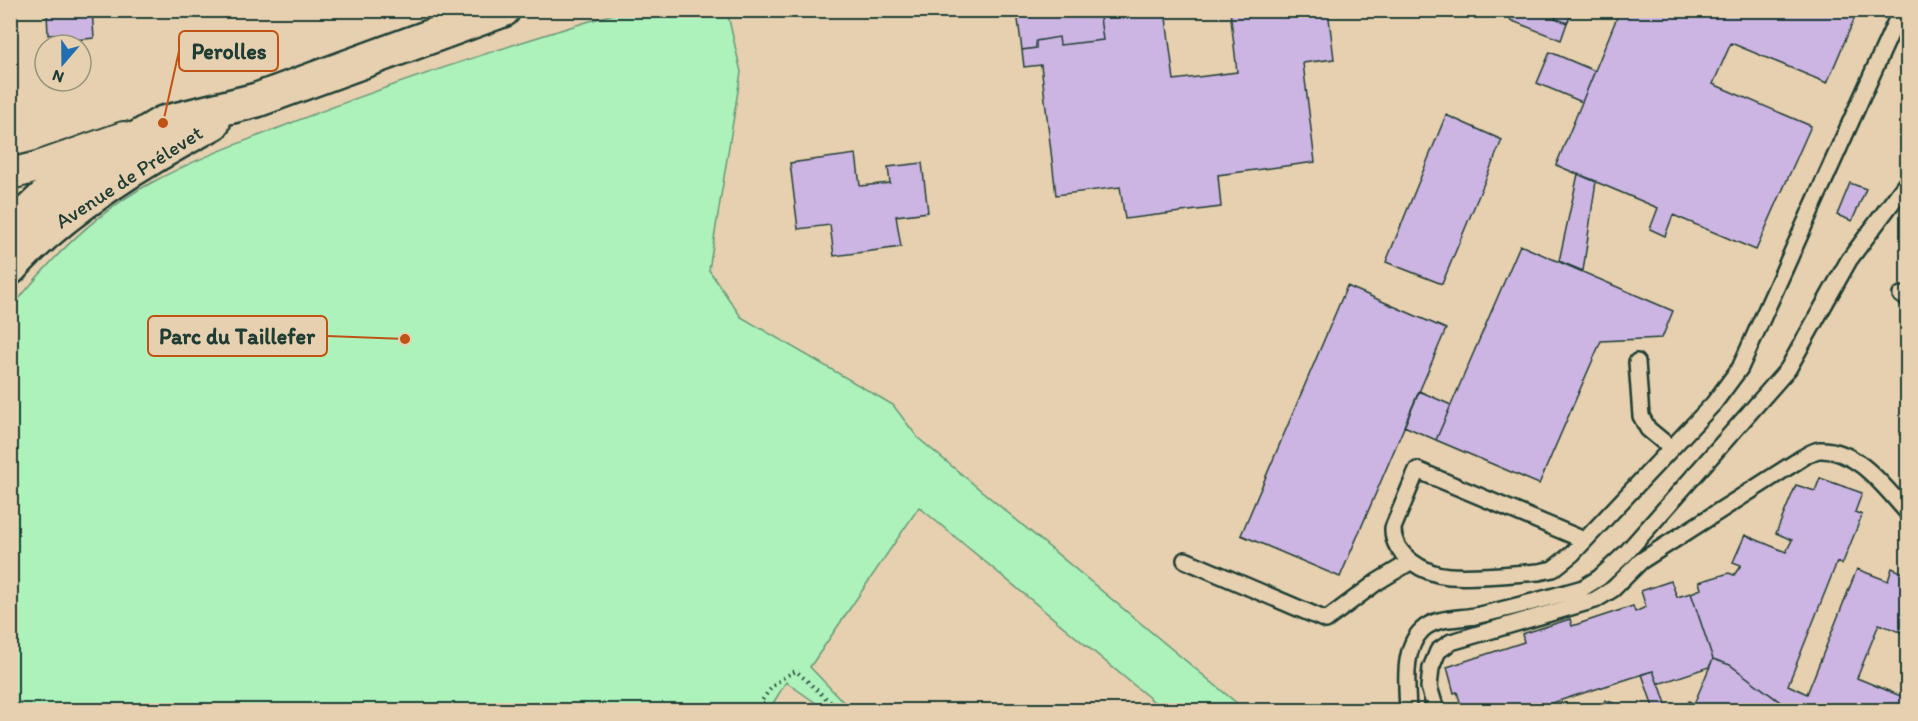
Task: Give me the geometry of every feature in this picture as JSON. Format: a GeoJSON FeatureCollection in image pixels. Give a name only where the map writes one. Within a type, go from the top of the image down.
{"type":"FeatureCollection","features":[{"type":"Feature","properties":{"kind":"street","name":"Avenue de Prélevet"},"geometry":{"type":"LineString","coordinates":[[10,230],[53,189],[163,123],[257,100],[503,10]]}},
{"type":"Feature","properties":{"kind":"street","name":"Avenue de Prélevet"},"geometry":{"type":"LineString","coordinates":[[10,268],[23,253],[72,210],[178,142],[257,100]]}},
{"type":"Feature","properties":{"kind":"street"},"geometry":{"type":"LineString","coordinates":[[10,174],[38,167],[163,123]]}},
{"type":"Feature","properties":{"kind":"lane"},"geometry":{"type":"LineString","coordinates":[[1584,540],[1417,470],[1393,528],[1393,537],[1410,562],[1426,570],[1447,576],[1539,572],[1563,563],[1714,403],[1740,368],[1901,10]]}},
{"type":"Feature","properties":{"kind":"lane"},"geometry":{"type":"LineString","coordinates":[[1408,711],[1408,660],[1413,645],[1422,630],[1440,621],[1473,616],[1583,588],[1599,578],[1626,553],[1788,369],[1849,260],[1908,181]]}},
{"type":"Feature","properties":{"kind":"lane"},"geometry":{"type":"LineString","coordinates":[[1637,362],[1641,416],[1648,429],[1671,448]]}},
{"type":"Feature","properties":{"kind":"lane"},"geometry":{"type":"LineString","coordinates":[[1436,711],[1429,687],[1431,668],[1437,651],[1451,642],[1595,600],[1614,590],[1641,561],[1817,450],[1840,454],[1854,461],[1876,477],[1908,513]]}},
{"type":"Feature","properties":{"kind":"lane"},"geometry":{"type":"LineString","coordinates":[[1185,560],[1326,620],[1377,582],[1410,562]]}},
{"type":"Feature","properties":{"kind":"path"},"geometry":{"type":"LineString","coordinates":[[756,711],[769,690],[781,678],[796,671],[839,711]]}},
{"type":"Feature","properties":{"kind":"green space"},"geometry":{"type":"Polygon","coordinates":[[[623,11],[727,11],[741,72],[709,270],[741,317],[893,405],[918,438],[1245,710],[1164,710],[919,507],[810,667],[851,710],[826,710],[786,682],[769,710],[11,710],[11,309],[41,273],[75,238],[111,208],[151,183],[197,160],[405,81],[623,11]]]}},
{"type":"Feature","properties":{"kind":"building"},"geometry":{"type":"Polygon","coordinates":[[[54,10],[92,10],[94,38],[93,33],[48,33],[47,12],[54,12],[54,10]]]}},
{"type":"Feature","properties":{"kind":"building"},"geometry":{"type":"Polygon","coordinates":[[[1099,10],[1103,40],[1060,45],[1059,37],[1036,41],[1036,48],[1022,50],[1017,12],[1099,10]]]}},
{"type":"Feature","properties":{"kind":"building"},"geometry":{"type":"Polygon","coordinates":[[[1099,10],[1165,10],[1174,80],[1237,72],[1230,10],[1328,10],[1334,59],[1303,63],[1315,162],[1218,175],[1221,207],[1125,219],[1120,187],[1056,195],[1041,65],[1024,67],[1022,50],[1036,48],[1036,41],[1059,37],[1060,45],[1103,40],[1099,10]]]}},
{"type":"Feature","properties":{"kind":"building"},"geometry":{"type":"Polygon","coordinates":[[[1514,10],[1558,10],[1555,18],[1567,23],[1561,40],[1510,20],[1514,10]]]}},
{"type":"Feature","properties":{"kind":"building"},"geometry":{"type":"Polygon","coordinates":[[[1558,10],[1571,15],[1567,23],[1555,18],[1558,10]]]}},
{"type":"Feature","properties":{"kind":"building"},"geometry":{"type":"Polygon","coordinates":[[[1620,10],[1858,10],[1827,83],[1731,43],[1713,84],[1811,126],[1756,250],[1673,215],[1665,236],[1650,229],[1658,208],[1556,165],[1620,10]]]}},
{"type":"Feature","properties":{"kind":"building"},"geometry":{"type":"Polygon","coordinates":[[[1550,52],[1595,71],[1582,102],[1537,83],[1550,52]]]}},
{"type":"Feature","properties":{"kind":"building"},"geometry":{"type":"Polygon","coordinates":[[[1446,115],[1502,140],[1442,284],[1386,262],[1446,115]]]}},
{"type":"Feature","properties":{"kind":"building"},"geometry":{"type":"Polygon","coordinates":[[[856,154],[860,186],[890,183],[888,167],[922,163],[928,212],[896,216],[901,247],[834,256],[830,225],[798,229],[790,163],[856,154]]]}},
{"type":"Feature","properties":{"kind":"building"},"geometry":{"type":"Polygon","coordinates":[[[1578,174],[1596,181],[1583,271],[1559,261],[1578,174]]]}},
{"type":"Feature","properties":{"kind":"building"},"geometry":{"type":"Polygon","coordinates":[[[1850,183],[1866,189],[1852,221],[1837,215],[1850,183]]]}},
{"type":"Feature","properties":{"kind":"building"},"geometry":{"type":"Polygon","coordinates":[[[1520,245],[1673,311],[1662,338],[1601,341],[1539,484],[1436,440],[1520,245]]]}},
{"type":"Feature","properties":{"kind":"building"},"geometry":{"type":"Polygon","coordinates":[[[1347,286],[1446,329],[1340,577],[1241,535],[1347,286]]]}},
{"type":"Feature","properties":{"kind":"building"},"geometry":{"type":"Polygon","coordinates":[[[1419,391],[1451,405],[1436,440],[1404,426],[1419,391]]]}},
{"type":"Feature","properties":{"kind":"building"},"geometry":{"type":"Polygon","coordinates":[[[1820,478],[1862,493],[1855,512],[1862,515],[1842,565],[1837,562],[1788,685],[1807,694],[1857,569],[1888,581],[1892,568],[1908,575],[1908,635],[1879,624],[1857,678],[1908,699],[1908,710],[1791,710],[1730,665],[1713,659],[1691,593],[1701,589],[1699,582],[1729,573],[1734,575],[1741,565],[1733,562],[1745,535],[1786,552],[1792,540],[1776,533],[1796,485],[1815,491],[1820,478]]]}},
{"type":"Feature","properties":{"kind":"building"},"geometry":{"type":"Polygon","coordinates":[[[1671,581],[1677,597],[1691,593],[1713,659],[1709,667],[1658,684],[1653,671],[1530,710],[1461,710],[1447,667],[1524,642],[1522,634],[1570,619],[1572,626],[1633,606],[1635,612],[1646,607],[1641,591],[1671,581]]]}},
{"type":"Feature","properties":{"kind":"building"},"geometry":{"type":"Polygon","coordinates":[[[1713,659],[1730,665],[1791,710],[1685,710],[1689,701],[1694,704],[1713,659]]]}},
{"type":"Feature","properties":{"kind":"building"},"geometry":{"type":"Polygon","coordinates":[[[1653,671],[1668,710],[1654,710],[1642,674],[1653,671]]]}},
{"type":"Feature","properties":{"kind":"building"},"geometry":{"type":"Polygon","coordinates":[[[1605,700],[1632,710],[1601,710],[1605,700]]]}},
{"type":"Feature","properties":{"kind":"place","name":"Perolles"},"geometry":{"type":"Point","coordinates":[163,123]}},
{"type":"Feature","properties":{"kind":"place","name":"Parc du Taillefer"},"geometry":{"type":"Point","coordinates":[405,339]}}]}
